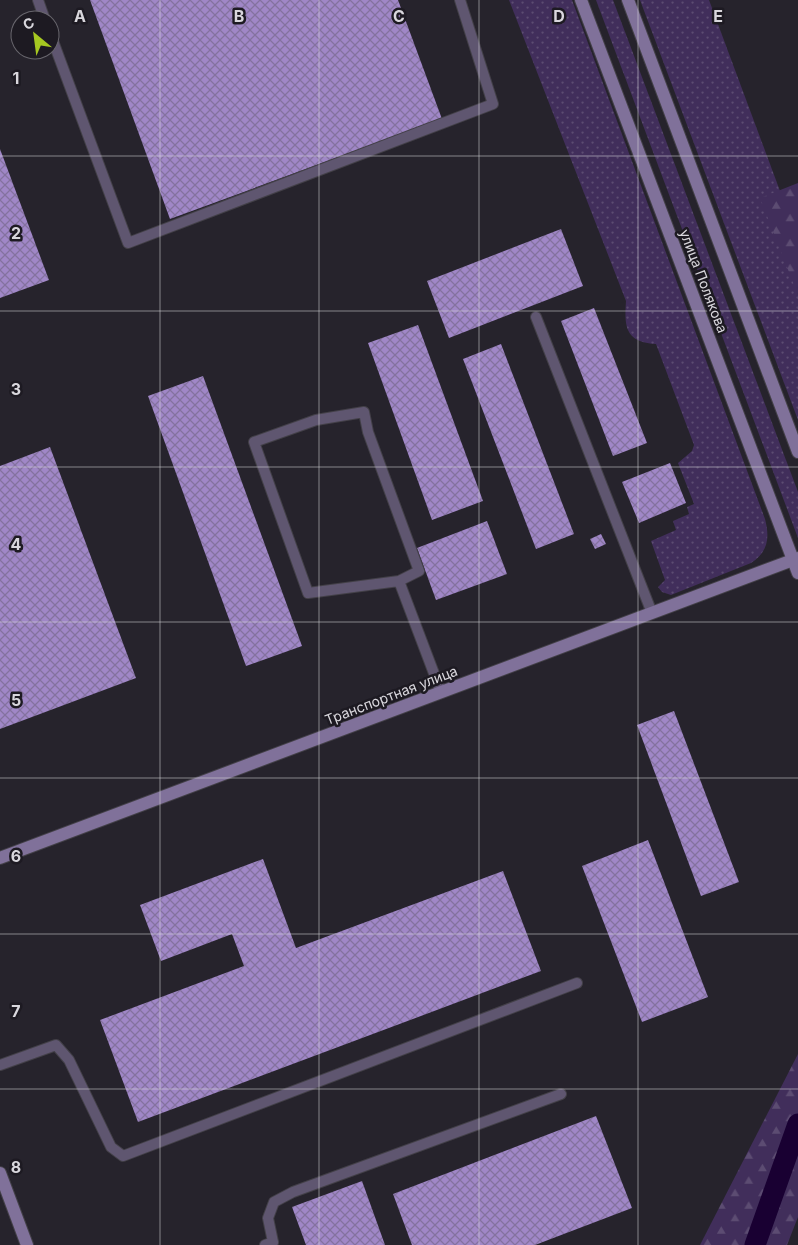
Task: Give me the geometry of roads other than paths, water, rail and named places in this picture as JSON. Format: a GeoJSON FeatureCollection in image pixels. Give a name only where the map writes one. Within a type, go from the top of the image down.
{"type":"FeatureCollection","features":[{"type":"Feature","properties":{"kind":"main road","name":"улица Полякова"},"geometry":{"type":"LineString","coordinates":[[581,0],[795,559],[798,573]]}},
{"type":"Feature","properties":{"kind":"main road","name":"улица Полякова"},"geometry":{"type":"LineString","coordinates":[[628,0],[798,452]]}},
{"type":"Feature","properties":{"kind":"main road","name":"Транспортная улица"},"geometry":{"type":"LineString","coordinates":[[0,858],[795,559]]}},
{"type":"Feature","properties":{"kind":"main road"},"geometry":{"type":"LineString","coordinates":[[0,1173],[27,1245]]}},
{"type":"Feature","properties":{"kind":"lane"},"geometry":{"type":"LineString","coordinates":[[60,60],[128,243],[493,104],[460,0]]}},
{"type":"Feature","properties":{"kind":"lane"},"geometry":{"type":"LineString","coordinates":[[536,317],[652,613]]}},
{"type":"Feature","properties":{"kind":"lane"},"geometry":{"type":"LineString","coordinates":[[364,412],[368,432],[419,571],[399,581],[308,593],[254,442],[316,420],[364,412]]}},
{"type":"Feature","properties":{"kind":"lane"},"geometry":{"type":"LineString","coordinates":[[399,581],[441,692]]}},
{"type":"Feature","properties":{"kind":"lane"},"geometry":{"type":"LineString","coordinates":[[0,1065],[56,1045],[69,1060],[110,1147],[123,1156],[577,983]]}},
{"type":"Feature","properties":{"kind":"lane"},"geometry":{"type":"LineString","coordinates":[[265,1245],[273,1242],[268,1218],[274,1202],[280,1198],[302,1188],[561,1094]]}},
{"type":"Feature","properties":{"kind":"waterway"},"geometry":{"type":"LineString","coordinates":[[755,1245],[798,1124]]}}]}
